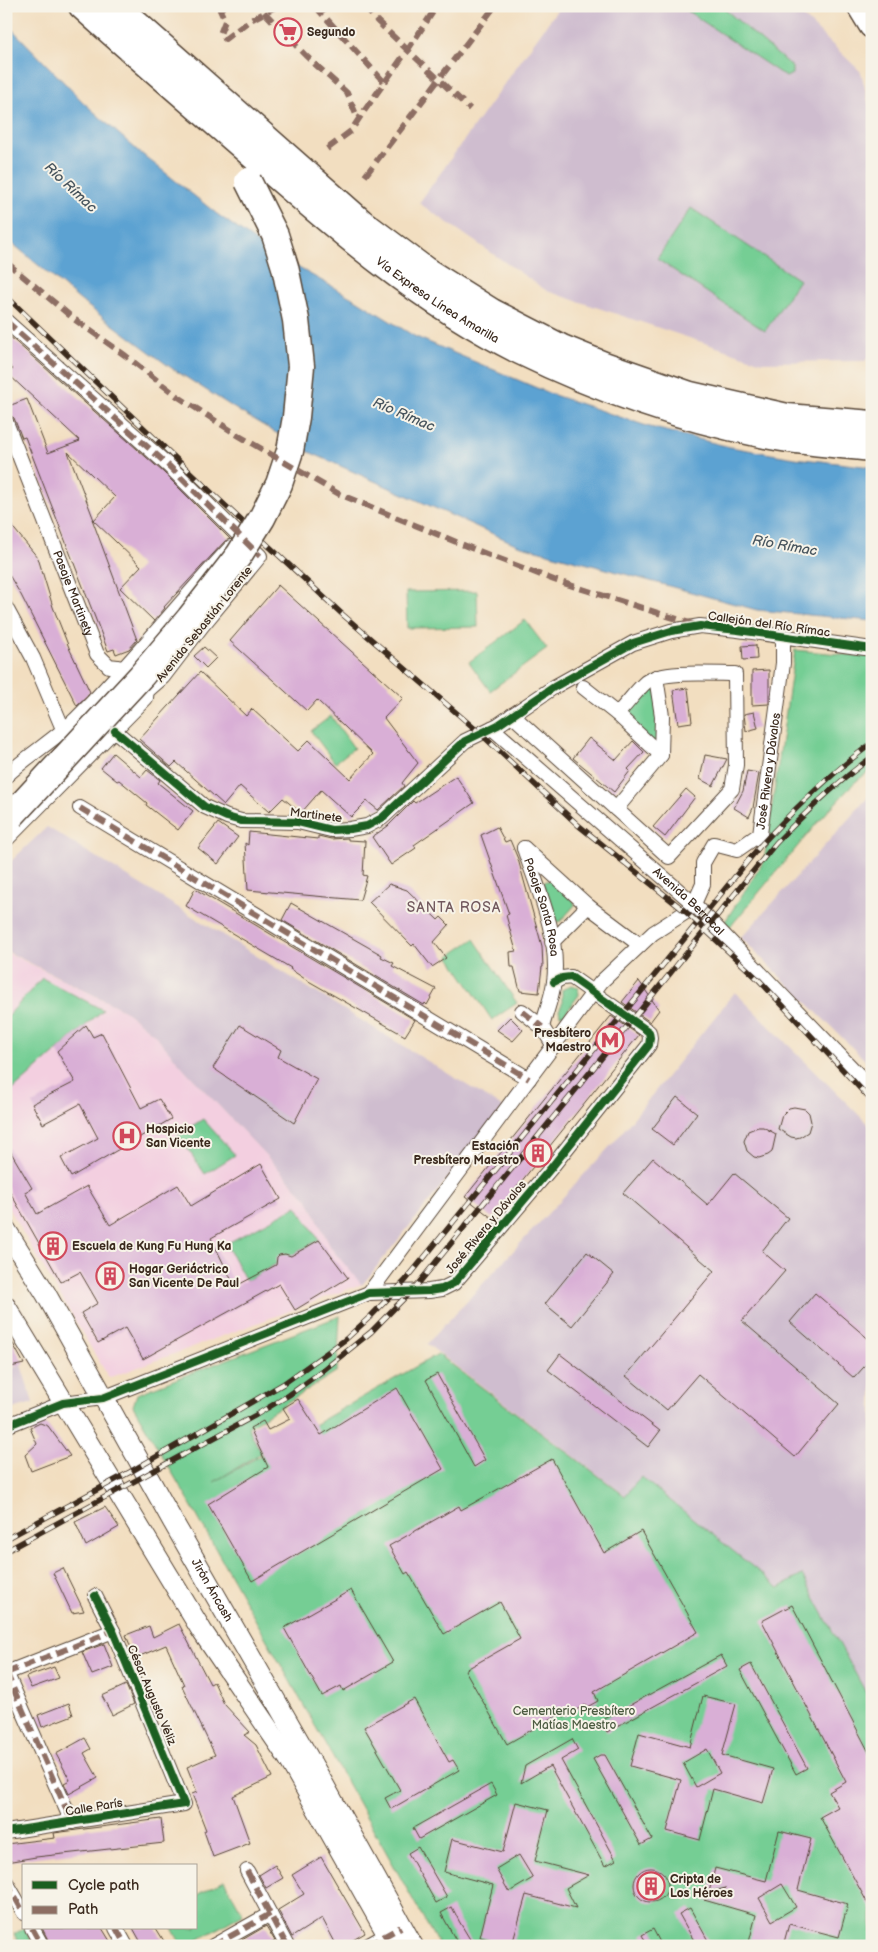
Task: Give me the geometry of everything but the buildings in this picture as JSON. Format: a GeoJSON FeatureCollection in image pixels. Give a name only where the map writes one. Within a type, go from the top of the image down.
{"type":"FeatureCollection","features":[{"type":"Feature","properties":{"kind":"highway","name":"Vía Expresa Línea Amarilla"},"geometry":{"type":"LineString","coordinates":[[82,6],[330,223],[376,259],[440,304],[517,350],[626,396],[711,422],[763,435],[872,448]]}},
{"type":"Feature","properties":{"kind":"highway","name":"Vía Expresa Línea Amarilla"},"geometry":{"type":"LineString","coordinates":[[116,6],[361,222],[425,270],[492,312],[562,348],[604,366],[690,395],[787,417],[872,424]]}},
{"type":"Feature","properties":{"kind":"highway"},"geometry":{"type":"LineString","coordinates":[[861,6],[872,16]]}},
{"type":"Feature","properties":{"kind":"highway"},"geometry":{"type":"LineString","coordinates":[[861,6],[872,25]]}},
{"type":"Feature","properties":{"kind":"highway"},"geometry":{"type":"LineString","coordinates":[[8,826],[141,676],[190,618],[239,555],[280,484],[290,451],[296,417],[301,366],[296,320],[285,266],[275,235],[248,181],[207,116]]}},
{"type":"Feature","properties":{"kind":"main road","name":"Jirón Áncash"},"geometry":{"type":"LineString","coordinates":[[8,1230],[320,1778],[394,1935]]}},
{"type":"Feature","properties":{"kind":"main road","name":"Jirón Áncash"},"geometry":{"type":"LineString","coordinates":[[7,1309],[142,1534],[202,1631],[289,1759],[394,1935],[412,1946]]}},
{"type":"Feature","properties":{"kind":"main road"},"geometry":{"type":"LineString","coordinates":[[142,1534],[148,1535],[160,1532],[172,1520]]}},
{"type":"Feature","properties":{"kind":"street"},"geometry":{"type":"LineString","coordinates":[[6,321],[162,459],[241,535],[124,668],[75,719],[6,776]]}},
{"type":"Feature","properties":{"kind":"street","name":"Pasaje Martinety"},"geometry":{"type":"LineString","coordinates":[[6,422],[97,654],[109,666],[135,672],[145,683],[147,691]]}},
{"type":"Feature","properties":{"kind":"street","name":"Avenida Sebastián Lorente"},"geometry":{"type":"LineString","coordinates":[[147,691],[163,677],[260,556],[241,535]]}},
{"type":"Feature","properties":{"kind":"street"},"geometry":{"type":"LineString","coordinates":[[6,608],[33,658],[63,729]]}},
{"type":"Feature","properties":{"kind":"street","name":"Callejón del Río Rímac"},"geometry":{"type":"LineString","coordinates":[[486,731],[595,663],[633,643],[671,631],[700,626],[872,649]]}},
{"type":"Feature","properties":{"kind":"street","name":"José Rivera y Dávalos"},"geometry":{"type":"LineString","coordinates":[[369,1293],[601,982],[653,933],[686,912],[694,904],[704,884],[703,862],[714,844],[737,850],[760,834],[783,663],[783,637]]}},
{"type":"Feature","properties":{"kind":"street"},"geometry":{"type":"LineString","coordinates":[[512,715],[669,857],[732,789],[736,765],[735,674],[672,674],[656,677],[647,682],[617,714]]}},
{"type":"Feature","properties":{"kind":"street"},"geometry":{"type":"LineString","coordinates":[[616,809],[661,755],[662,716],[656,677]]}},
{"type":"Feature","properties":{"kind":"street"},"geometry":{"type":"LineString","coordinates":[[583,686],[617,714],[661,755]]}},
{"type":"Feature","properties":{"kind":"street"},"geometry":{"type":"LineString","coordinates":[[8,826],[115,730],[146,698],[147,691]]}},
{"type":"Feature","properties":{"kind":"street","name":"Martinete"},"geometry":{"type":"LineString","coordinates":[[115,730],[206,807],[227,817],[241,821],[298,822],[331,830],[350,830],[368,826],[382,818],[465,741],[486,731]]}},
{"type":"Feature","properties":{"kind":"street","name":"Avenida Berrocal"},"geometry":{"type":"LineString","coordinates":[[486,731],[694,904],[872,1090]]}},
{"type":"Feature","properties":{"kind":"street"},"geometry":{"type":"LineString","coordinates":[[80,808],[529,1079]]}},
{"type":"Feature","properties":{"kind":"street","name":"Pasaje Santa Rosa"},"geometry":{"type":"LineString","coordinates":[[542,1026],[554,982],[554,954],[546,912],[524,848],[588,906]]}},
{"type":"Feature","properties":{"kind":"street"},"geometry":{"type":"LineString","coordinates":[[552,942],[588,906],[640,945]]}},
{"type":"Feature","properties":{"kind":"street"},"geometry":{"type":"LineString","coordinates":[[554,982],[562,978],[571,977],[594,992]]}},
{"type":"Feature","properties":{"kind":"street","name":"José Rivera y Dávalos"},"geometry":{"type":"LineString","coordinates":[[6,1426],[63,1403],[103,1398],[369,1293],[429,1291],[442,1289],[454,1283],[551,1168],[649,1045],[650,1038],[648,1032],[594,992]]}},
{"type":"Feature","properties":{"kind":"street"},"geometry":{"type":"LineString","coordinates":[[522,1010],[542,1026],[554,1046]]}},
{"type":"Feature","properties":{"kind":"street","name":"César Augusto Véliz"},"geometry":{"type":"LineString","coordinates":[[95,1596],[113,1632],[184,1804]]}},
{"type":"Feature","properties":{"kind":"street"},"geometry":{"type":"LineString","coordinates":[[72,1822],[6,1673],[113,1632]]}},
{"type":"Feature","properties":{"kind":"street","name":"Calle París"},"geometry":{"type":"LineString","coordinates":[[6,1832],[184,1804]]}},
{"type":"Feature","properties":{"kind":"street"},"geometry":{"type":"LineString","coordinates":[[247,1871],[287,1946]]}},
{"type":"Feature","properties":{"kind":"street"},"geometry":{"type":"LineString","coordinates":[[6,1882],[22,1910]]}},
{"type":"Feature","properties":{"kind":"street"},"geometry":{"type":"LineString","coordinates":[[213,1946],[270,1914]]}},
{"type":"Feature","properties":{"kind":"street"},"geometry":{"type":"LineString","coordinates":[[33,1930],[42,1946]]}},
{"type":"Feature","properties":{"kind":"street"},"geometry":{"type":"LineString","coordinates":[[117,1930],[126,1946]]}},
{"type":"Feature","properties":{"kind":"street"},"geometry":{"type":"LineString","coordinates":[[367,1946],[394,1935]]}},
{"type":"Feature","properties":{"kind":"shaded area"},"geometry":{"type":"Polygon","coordinates":[[[560,6],[792,6],[861,72],[872,118],[872,353],[865,361],[762,362],[547,291],[419,203],[560,6]]]}},
{"type":"Feature","properties":{"kind":"shaded area"},"geometry":{"type":"Polygon","coordinates":[[[872,793],[872,1067],[741,938],[872,793]]]}},
{"type":"Feature","properties":{"kind":"shaded area"},"geometry":{"type":"Polygon","coordinates":[[[47,827],[504,1108],[362,1285],[331,1248],[308,1200],[186,1071],[154,1034],[124,1010],[6,951],[6,866],[47,827]]]}},
{"type":"Feature","properties":{"kind":"shaded area","name":"Hospicio San Vicente"},"geometry":{"type":"Polygon","coordinates":[[[6,952],[124,1010],[154,1034],[186,1071],[308,1200],[331,1248],[362,1284],[109,1378],[6,1204],[6,952]]]}},
{"type":"Feature","properties":{"kind":"shaded area"},"geometry":{"type":"Polygon","coordinates":[[[735,992],[872,1128],[872,1704],[802,1575],[779,1588],[641,1477],[626,1496],[427,1344],[615,1141],[735,992]]]}},
{"type":"Feature","properties":{"kind":"shaded area"},"geometry":{"type":"Polygon","coordinates":[[[21,1365],[33,1403],[6,1411],[6,1370],[21,1365]]]}},
{"type":"Feature","properties":{"kind":"green space"},"geometry":{"type":"Polygon","coordinates":[[[680,6],[721,6],[792,67],[792,74],[786,77],[680,6]]]}},
{"type":"Feature","properties":{"kind":"green space"},"geometry":{"type":"Polygon","coordinates":[[[691,208],[799,280],[765,331],[657,259],[691,208]]]}},
{"type":"Feature","properties":{"kind":"green space"},"geometry":{"type":"Polygon","coordinates":[[[477,591],[478,627],[407,628],[406,592],[477,591]]]}},
{"type":"Feature","properties":{"kind":"green space"},"geometry":{"type":"Polygon","coordinates":[[[525,620],[547,649],[490,691],[469,662],[525,620]]]}},
{"type":"Feature","properties":{"kind":"green space"},"geometry":{"type":"Polygon","coordinates":[[[795,650],[872,657],[872,769],[854,783],[818,822],[730,927],[724,923],[764,861],[795,650]]]}},
{"type":"Feature","properties":{"kind":"green space"},"geometry":{"type":"Polygon","coordinates":[[[656,677],[661,755],[617,714],[656,677]]]}},
{"type":"Feature","properties":{"kind":"green space"},"geometry":{"type":"Polygon","coordinates":[[[331,716],[354,748],[335,763],[311,731],[331,716]]]}},
{"type":"Feature","properties":{"kind":"green space"},"geometry":{"type":"Polygon","coordinates":[[[550,880],[574,901],[575,905],[560,922],[553,921],[543,882],[550,880]]]}},
{"type":"Feature","properties":{"kind":"green space"},"geometry":{"type":"Polygon","coordinates":[[[474,939],[517,1003],[492,1020],[449,956],[474,939]]]}},
{"type":"Feature","properties":{"kind":"green space"},"geometry":{"type":"Polygon","coordinates":[[[42,978],[103,1010],[6,1096],[6,1018],[42,978]]]}},
{"type":"Feature","properties":{"kind":"green space"},"geometry":{"type":"Polygon","coordinates":[[[571,985],[578,987],[579,995],[564,1015],[560,1015],[562,990],[571,985]]]}},
{"type":"Feature","properties":{"kind":"green space"},"geometry":{"type":"Polygon","coordinates":[[[203,1119],[235,1155],[205,1174],[178,1135],[203,1119]]]}},
{"type":"Feature","properties":{"kind":"green space"},"geometry":{"type":"Polygon","coordinates":[[[297,1206],[319,1240],[246,1281],[226,1244],[297,1206]]]}},
{"type":"Feature","properties":{"kind":"green space","name":"Cementerio Presbítero Matías Maestro"},"geometry":{"type":"Polygon","coordinates":[[[340,1316],[337,1371],[248,1427],[261,1453],[214,1482],[438,1354],[625,1496],[641,1477],[779,1588],[802,1575],[872,1704],[872,1946],[439,1946],[187,1498],[133,1406],[137,1394],[340,1316]]]}},
{"type":"Feature","properties":{"kind":"green space"},"geometry":{"type":"Polygon","coordinates":[[[224,1880],[243,1914],[187,1946],[182,1946],[173,1930],[198,1930],[198,1895],[224,1880]]]}},
{"type":"Feature","properties":{"kind":"green space"},"geometry":{"type":"Polygon","coordinates":[[[22,1930],[26,1930],[34,1946],[20,1946],[14,1934],[22,1930]]]}},
{"type":"Feature","properties":{"kind":"water","name":"Río Rímac"},"geometry":{"type":"Polygon","coordinates":[[[6,23],[84,103],[137,150],[217,214],[272,253],[358,301],[414,336],[551,394],[650,427],[730,447],[795,458],[872,467],[872,621],[757,610],[518,545],[309,452],[242,413],[170,367],[81,301],[6,238],[6,23]]]}},
{"type":"Feature","properties":{"kind":"railway"},"geometry":{"type":"LineString","coordinates":[[6,296],[215,496],[342,614],[481,734],[578,825],[686,912],[759,980],[872,1101]]}},
{"type":"Feature","properties":{"kind":"railway"},"geometry":{"type":"LineString","coordinates":[[6,1539],[130,1472],[283,1384],[346,1339],[405,1281],[760,846],[813,792],[872,743]]}},
{"type":"Feature","properties":{"kind":"railway"},"geometry":{"type":"LineString","coordinates":[[6,1551],[256,1415],[289,1395],[321,1372],[371,1332],[418,1284],[776,843],[822,798],[872,757]]}},
{"type":"Feature","properties":{"kind":"marked path"},"geometry":{"type":"LineString","coordinates":[[224,6],[220,10],[225,21],[220,34],[225,39],[249,21],[277,6]]}},
{"type":"Feature","properties":{"kind":"marked path"},"geometry":{"type":"LineString","coordinates":[[315,6],[384,82]]}},
{"type":"Feature","properties":{"kind":"marked path"},"geometry":{"type":"LineString","coordinates":[[364,6],[377,21],[470,109]]}},
{"type":"Feature","properties":{"kind":"marked path"},"geometry":{"type":"LineString","coordinates":[[327,149],[351,131],[437,6]]}},
{"type":"Feature","properties":{"kind":"marked path"},"geometry":{"type":"LineString","coordinates":[[365,176],[495,6]]}},
{"type":"Feature","properties":{"kind":"marked path"},"geometry":{"type":"LineString","coordinates":[[264,12],[305,55],[347,93],[358,119]]}},
{"type":"Feature","properties":{"kind":"marked path"},"geometry":{"type":"LineString","coordinates":[[6,262],[74,319],[126,356],[177,396],[241,437],[339,494],[554,580],[696,625]]}},
{"type":"Feature","properties":{"kind":"marked path"},"geometry":{"type":"LineString","coordinates":[[6,321],[169,466],[260,556]]}},
{"type":"Feature","properties":{"kind":"marked path"},"geometry":{"type":"LineString","coordinates":[[80,808],[529,1079]]}},
{"type":"Feature","properties":{"kind":"marked path"},"geometry":{"type":"LineString","coordinates":[[522,1011],[542,1027]]}},
{"type":"Feature","properties":{"kind":"marked path"},"geometry":{"type":"LineString","coordinates":[[6,1673],[113,1631]]}},
{"type":"Feature","properties":{"kind":"marked path"},"geometry":{"type":"LineString","coordinates":[[6,1672],[72,1822]]}},
{"type":"Feature","properties":{"kind":"marked path"},"geometry":{"type":"LineString","coordinates":[[247,1871],[287,1946]]}},
{"type":"Feature","properties":{"kind":"marked path"},"geometry":{"type":"LineString","coordinates":[[6,1882],[22,1910]]}},
{"type":"Feature","properties":{"kind":"marked path"},"geometry":{"type":"LineString","coordinates":[[213,1946],[270,1914]]}},
{"type":"Feature","properties":{"kind":"marked path"},"geometry":{"type":"LineString","coordinates":[[367,1946],[401,1927]]}},
{"type":"Feature","properties":{"kind":"marked path"},"geometry":{"type":"LineString","coordinates":[[33,1930],[42,1946]]}},
{"type":"Feature","properties":{"kind":"marked path"},"geometry":{"type":"LineString","coordinates":[[117,1930],[126,1946]]}},
{"type":"Feature","properties":{"kind":"cycle path"},"geometry":{"type":"LineString","coordinates":[[115,731],[205,807],[227,817],[241,821],[298,822],[331,830],[350,829],[367,826],[382,818],[465,741],[498,725],[554,687],[633,643],[671,631],[700,626],[872,649]]}},
{"type":"Feature","properties":{"kind":"cycle path"},"geometry":{"type":"LineString","coordinates":[[6,1426],[63,1403],[103,1398],[369,1293],[429,1291],[442,1289],[454,1283],[551,1168],[649,1045],[649,1032],[571,977],[562,978],[554,982]]}},
{"type":"Feature","properties":{"kind":"cycle path"},"geometry":{"type":"LineString","coordinates":[[6,1832],[184,1804],[113,1631],[95,1596]]}},
{"type":"Feature","properties":{"kind":"place","name":"Segundo"},"geometry":{"type":"Point","coordinates":[288,32]}},
{"type":"Feature","properties":{"kind":"place","name":"Presbítero Maestro"},"geometry":{"type":"Point","coordinates":[610,1040]}},
{"type":"Feature","properties":{"kind":"place","name":"Hospicio San Vicente"},"geometry":{"type":"Point","coordinates":[127,1136]}},
{"type":"Feature","properties":{"kind":"place","name":"Estación Presbítero Maestro"},"geometry":{"type":"Point","coordinates":[538,1153]}},
{"type":"Feature","properties":{"kind":"place","name":"Escuela de Kung Fu Hung Ka"},"geometry":{"type":"Point","coordinates":[53,1246]}},
{"type":"Feature","properties":{"kind":"place","name":"Hogar Geriáctrico San Vicente De Paul"},"geometry":{"type":"Point","coordinates":[110,1276]}},
{"type":"Feature","properties":{"kind":"place","name":"Cripta de Los Héroes"},"geometry":{"type":"Point","coordinates":[651,1886]}},
{"type":"Feature","properties":{"kind":"district","name":"SANTA ROSA"},"geometry":{"type":"Point","coordinates":[454,907]}}]}
